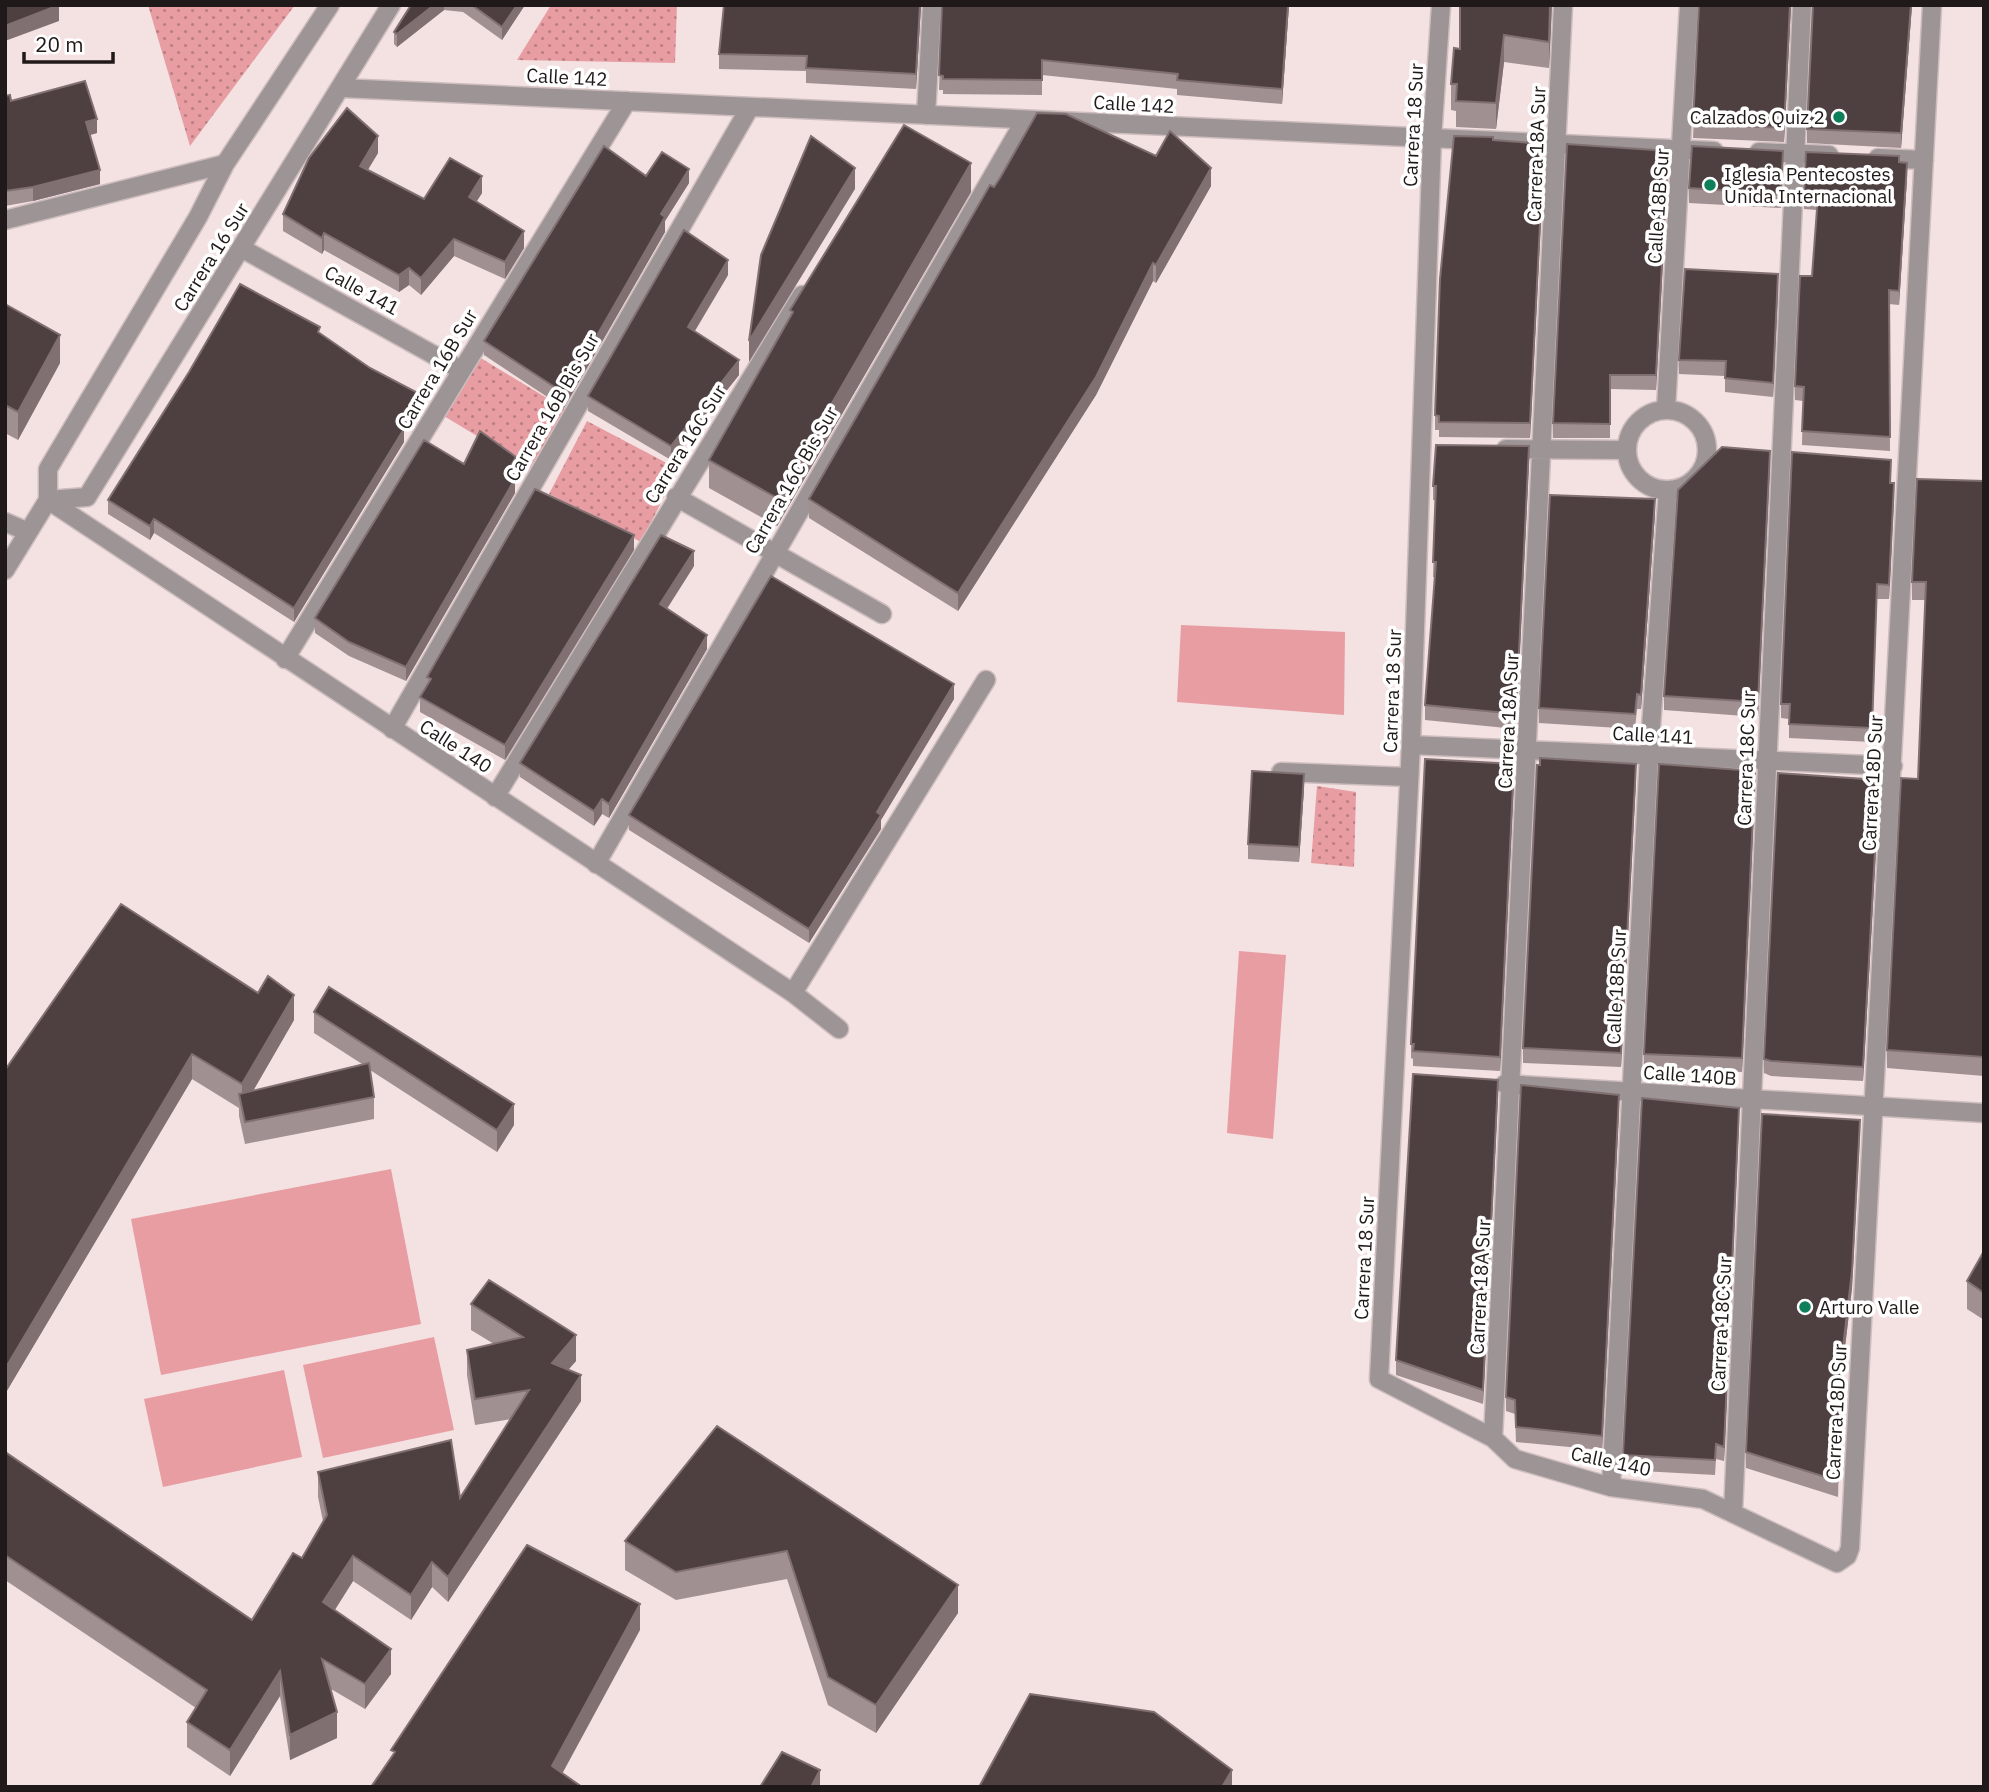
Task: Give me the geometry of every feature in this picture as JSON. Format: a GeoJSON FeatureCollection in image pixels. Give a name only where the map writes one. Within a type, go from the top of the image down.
{"type":"FeatureCollection","features":[{"type":"Feature","properties":{"kind":"street","name":"Carrera 16 Sur"},"geometry":{"type":"LineString","coordinates":[[5,570],[48,500],[48,469],[198,217],[225,164],[330,5]]}},
{"type":"Feature","properties":{"kind":"street","name":"Carrera 16 Sur"},"geometry":{"type":"LineString","coordinates":[[48,500],[87,496],[391,5]]}},
{"type":"Feature","properties":{"kind":"street"},"geometry":{"type":"LineString","coordinates":[[915,119],[932,5]]}},
{"type":"Feature","properties":{"kind":"street","name":"Carrera 18 Sur"},"geometry":{"type":"LineString","coordinates":[[1379,1379],[1401,1076],[1409,777],[1429,448],[1432,139],[1441,5]]}},
{"type":"Feature","properties":{"kind":"street","name":"Carrera 18A Sur"},"geometry":{"type":"LineString","coordinates":[[1493,1438],[1559,144],[1563,5]]}},
{"type":"Feature","properties":{"kind":"street","name":"Calle 18B Sur"},"geometry":{"type":"LineString","coordinates":[[1666,409],[1683,149],[1689,5]]}},
{"type":"Feature","properties":{"kind":"street","name":"Carrera 18C Sur"},"geometry":{"type":"LineString","coordinates":[[1733,1512],[1768,761],[1773,453],[1796,154],[1802,5]]}},
{"type":"Feature","properties":{"kind":"street","name":"Carrera 18D Sur"},"geometry":{"type":"LineString","coordinates":[[1843,1560],[1850,1548],[1894,766],[1932,5]]}},
{"type":"Feature","properties":{"kind":"street","name":"Calle 142"},"geometry":{"type":"LineString","coordinates":[[341,88],[750,107],[915,119],[1025,120],[1924,160]]}},
{"type":"Feature","properties":{"kind":"street","name":"Carrera 16B Sur"},"geometry":{"type":"LineString","coordinates":[[285,659],[627,101]]}},
{"type":"Feature","properties":{"kind":"street","name":"Carrera 16B Bis Sur"},"geometry":{"type":"LineString","coordinates":[[392,729],[750,107]]}},
{"type":"Feature","properties":{"kind":"street","name":"Carrera 16C Bis Sur"},"geometry":{"type":"LineString","coordinates":[[596,864],[1025,120]]}},
{"type":"Feature","properties":{"kind":"street"},"geometry":{"type":"LineString","coordinates":[[5,220],[225,164]]}},
{"type":"Feature","properties":{"kind":"street","name":"Calle 141"},"geometry":{"type":"LineString","coordinates":[[241,248],[461,370]]}},
{"type":"Feature","properties":{"kind":"street","name":"Carrera 16C Sur"},"geometry":{"type":"LineString","coordinates":[[495,797],[813,277]]}},
{"type":"Feature","properties":{"kind":"street"},"geometry":{"type":"LineString","coordinates":[[1666,409],[1682,412],[1695,421],[1704,431],[1713,449],[1696,478],[1684,487],[1668,490],[1653,487],[1639,479],[1630,466],[1627,450],[1630,435],[1638,422],[1651,413],[1666,409]]}},
{"type":"Feature","properties":{"kind":"street"},"geometry":{"type":"LineString","coordinates":[[1489,449],[1627,450]]}},
{"type":"Feature","properties":{"kind":"street"},"geometry":{"type":"LineString","coordinates":[[1773,453],[1805,455]]}},
{"type":"Feature","properties":{"kind":"street"},"geometry":{"type":"LineString","coordinates":[[1883,462],[1909,464]]}},
{"type":"Feature","properties":{"kind":"street","name":"Calle 18B Sur"},"geometry":{"type":"LineString","coordinates":[[1611,1487],[1649,755],[1668,490]]}},
{"type":"Feature","properties":{"kind":"street"},"geometry":{"type":"LineString","coordinates":[[677,497],[882,614]]}},
{"type":"Feature","properties":{"kind":"street","name":"Calle 140"},"geometry":{"type":"LineString","coordinates":[[48,500],[793,993],[839,1029]]}},
{"type":"Feature","properties":{"kind":"street"},"geometry":{"type":"LineString","coordinates":[[5,522],[28,532]]}},
{"type":"Feature","properties":{"kind":"street"},"geometry":{"type":"LineString","coordinates":[[793,993],[986,680]]}},
{"type":"Feature","properties":{"kind":"street","name":"Calle 141"},"geometry":{"type":"LineString","coordinates":[[1411,745],[1894,766]]}},
{"type":"Feature","properties":{"kind":"street"},"geometry":{"type":"LineString","coordinates":[[1281,772],[1409,777]]}},
{"type":"Feature","properties":{"kind":"street","name":"Calle 140B"},"geometry":{"type":"LineString","coordinates":[[1485,1082],[1984,1112]]}},
{"type":"Feature","properties":{"kind":"street","name":"Calle 140"},"geometry":{"type":"LineString","coordinates":[[1379,1379],[1493,1438],[1515,1459],[1611,1487],[1703,1499],[1831,1561],[1843,1560]]}},
{"type":"Feature","properties":{"kind":"shaded area"},"geometry":{"type":"Polygon","coordinates":[[[148,5],[295,5],[190,146],[148,5]]]}},
{"type":"Feature","properties":{"kind":"shaded area"},"geometry":{"type":"Polygon","coordinates":[[[551,5],[677,5],[675,63],[517,60],[551,5]]]}},
{"type":"Feature","properties":{"kind":"shaded area"},"geometry":{"type":"Polygon","coordinates":[[[474,354],[565,409],[530,468],[439,413],[474,354]]]}},
{"type":"Feature","properties":{"kind":"shaded area"},"geometry":{"type":"Polygon","coordinates":[[[587,421],[678,469],[641,542],[549,494],[587,421]]]}},
{"type":"Feature","properties":{"kind":"shaded area"},"geometry":{"type":"Polygon","coordinates":[[[1181,625],[1345,632],[1344,715],[1177,702],[1181,625]]]}},
{"type":"Feature","properties":{"kind":"shaded area"},"geometry":{"type":"Polygon","coordinates":[[[1317,786],[1356,792],[1354,867],[1311,863],[1317,786]]]}},
{"type":"Feature","properties":{"kind":"shaded area"},"geometry":{"type":"Polygon","coordinates":[[[1239,951],[1286,955],[1273,1139],[1227,1133],[1239,951]]]}},
{"type":"Feature","properties":{"kind":"shaded area"},"geometry":{"type":"Polygon","coordinates":[[[391,1169],[421,1324],[161,1375],[131,1219],[391,1169]]]}},
{"type":"Feature","properties":{"kind":"shaded area"},"geometry":{"type":"Polygon","coordinates":[[[434,1337],[454,1430],[323,1458],[303,1365],[434,1337]]]}},
{"type":"Feature","properties":{"kind":"shaded area"},"geometry":{"type":"Polygon","coordinates":[[[284,1370],[302,1457],[163,1487],[144,1399],[284,1370]]]}},
{"type":"Feature","properties":{"kind":"building"},"geometry":{"type":"Polygon","coordinates":[[[5,5],[59,5],[5,26],[5,5]]]}},
{"type":"Feature","properties":{"kind":"building"},"geometry":{"type":"Polygon","coordinates":[[[411,5],[434,5],[397,34],[394,32],[411,5]]]}},
{"type":"Feature","properties":{"kind":"building"},"geometry":{"type":"Polygon","coordinates":[[[472,5],[517,5],[502,27],[472,5]]]}},
{"type":"Feature","properties":{"kind":"building"},"geometry":{"type":"Polygon","coordinates":[[[724,5],[920,5],[916,74],[806,68],[807,56],[719,54],[724,5]]]}},
{"type":"Feature","properties":{"kind":"building"},"geometry":{"type":"Polygon","coordinates":[[[942,5],[1288,5],[1282,89],[1177,80],[1178,74],[1042,60],[1042,80],[943,79],[943,76],[939,75],[942,5]]]}},
{"type":"Feature","properties":{"kind":"building"},"geometry":{"type":"Polygon","coordinates":[[[1460,5],[1550,5],[1549,42],[1504,35],[1496,103],[1456,101],[1457,84],[1451,84],[1454,48],[1460,49],[1460,5]]]}},
{"type":"Feature","properties":{"kind":"building"},"geometry":{"type":"Polygon","coordinates":[[[1699,5],[1790,5],[1784,128],[1693,124],[1699,5]]]}},
{"type":"Feature","properties":{"kind":"building"},"geometry":{"type":"Polygon","coordinates":[[[1813,5],[1911,5],[1901,133],[1807,129],[1813,5]]]}},
{"type":"Feature","properties":{"kind":"building"},"geometry":{"type":"Polygon","coordinates":[[[85,81],[97,119],[86,122],[100,170],[33,187],[5,191],[5,96],[10,95],[11,101],[85,81]]]}},
{"type":"Feature","properties":{"kind":"building"},"geometry":{"type":"Polygon","coordinates":[[[347,108],[378,136],[360,166],[424,199],[450,158],[482,176],[469,197],[524,231],[505,262],[454,239],[421,278],[409,268],[399,275],[324,233],[322,238],[283,214],[309,158],[347,108]]]}},
{"type":"Feature","properties":{"kind":"building"},"geometry":{"type":"Polygon","coordinates":[[[1037,113],[1066,114],[1156,156],[1170,131],[1211,168],[1156,265],[1153,263],[1096,377],[958,593],[809,499],[990,185],[994,187],[1000,178],[1037,113]]]}},
{"type":"Feature","properties":{"kind":"building"},"geometry":{"type":"Polygon","coordinates":[[[904,125],[971,163],[777,498],[709,460],[793,312],[790,310],[904,125]]]}},
{"type":"Feature","properties":{"kind":"building"},"geometry":{"type":"Polygon","coordinates":[[[811,136],[855,168],[749,341],[761,255],[811,136]]]}},
{"type":"Feature","properties":{"kind":"building"},"geometry":{"type":"Polygon","coordinates":[[[1454,136],[1493,137],[1493,140],[1544,144],[1530,423],[1439,422],[1439,416],[1435,415],[1440,279],[1454,136]]]}},
{"type":"Feature","properties":{"kind":"building"},"geometry":{"type":"Polygon","coordinates":[[[1567,144],[1668,151],[1656,375],[1610,375],[1610,424],[1553,423],[1567,144]]]}},
{"type":"Feature","properties":{"kind":"building"},"geometry":{"type":"Polygon","coordinates":[[[604,146],[646,176],[662,152],[689,169],[661,214],[665,217],[564,393],[484,341],[604,146]]]}},
{"type":"Feature","properties":{"kind":"building"},"geometry":{"type":"Polygon","coordinates":[[[1692,146],[1783,151],[1781,194],[1689,188],[1692,146]]]}},
{"type":"Feature","properties":{"kind":"building"},"geometry":{"type":"Polygon","coordinates":[[[1806,152],[1899,156],[1899,162],[1907,163],[1899,291],[1889,290],[1890,437],[1802,431],[1804,387],[1795,386],[1800,276],[1812,276],[1818,196],[1804,195],[1806,152]]]}},
{"type":"Feature","properties":{"kind":"building"},"geometry":{"type":"Polygon","coordinates":[[[684,230],[728,260],[688,327],[739,360],[671,446],[588,396],[684,230]]]}},
{"type":"Feature","properties":{"kind":"building"},"geometry":{"type":"Polygon","coordinates":[[[1685,269],[1778,274],[1773,383],[1725,378],[1726,361],[1679,360],[1685,269]]]}},
{"type":"Feature","properties":{"kind":"building"},"geometry":{"type":"Polygon","coordinates":[[[240,284],[320,327],[318,332],[370,368],[418,393],[397,424],[404,429],[294,608],[154,519],[150,526],[108,500],[189,372],[240,284]]]}},
{"type":"Feature","properties":{"kind":"building"},"geometry":{"type":"Polygon","coordinates":[[[5,304],[60,335],[18,412],[5,405],[5,304]]]}},
{"type":"Feature","properties":{"kind":"building"},"geometry":{"type":"Polygon","coordinates":[[[480,431],[516,457],[506,474],[515,479],[406,667],[349,642],[315,618],[424,440],[464,464],[480,431]]]}},
{"type":"Feature","properties":{"kind":"building"},"geometry":{"type":"Polygon","coordinates":[[[1436,445],[1529,446],[1516,714],[1425,705],[1436,562],[1433,562],[1436,486],[1433,486],[1436,445]]]}},
{"type":"Feature","properties":{"kind":"building"},"geometry":{"type":"Polygon","coordinates":[[[1722,447],[1770,451],[1758,702],[1664,696],[1678,490],[1722,447]]]}},
{"type":"Feature","properties":{"kind":"building"},"geometry":{"type":"Polygon","coordinates":[[[1792,452],[1891,460],[1890,483],[1894,483],[1889,585],[1877,584],[1872,728],[1789,724],[1790,704],[1781,704],[1792,452]]]}},
{"type":"Feature","properties":{"kind":"building"},"geometry":{"type":"Polygon","coordinates":[[[1917,479],[1984,481],[1984,1057],[1887,1050],[1901,778],[1918,779],[1926,582],[1912,582],[1917,479]]]}},
{"type":"Feature","properties":{"kind":"building"},"geometry":{"type":"Polygon","coordinates":[[[535,489],[634,535],[505,745],[420,697],[431,679],[427,677],[535,489]]]}},
{"type":"Feature","properties":{"kind":"building"},"geometry":{"type":"Polygon","coordinates":[[[1550,495],[1655,499],[1641,695],[1637,694],[1635,714],[1539,708],[1550,495]]]}},
{"type":"Feature","properties":{"kind":"building"},"geometry":{"type":"Polygon","coordinates":[[[661,535],[694,551],[660,604],[707,635],[609,804],[602,799],[594,811],[520,763],[661,535]]]}},
{"type":"Feature","properties":{"kind":"building"},"geometry":{"type":"Polygon","coordinates":[[[771,576],[954,684],[877,812],[881,815],[809,929],[629,815],[771,576]]]}},
{"type":"Feature","properties":{"kind":"building"},"geometry":{"type":"Polygon","coordinates":[[[1540,758],[1636,764],[1621,1053],[1523,1048],[1537,765],[1540,765],[1540,758]]]}},
{"type":"Feature","properties":{"kind":"building"},"geometry":{"type":"Polygon","coordinates":[[[1425,759],[1514,764],[1500,1057],[1413,1051],[1414,1044],[1411,1044],[1425,759]]]}},
{"type":"Feature","properties":{"kind":"building"},"geometry":{"type":"Polygon","coordinates":[[[1659,764],[1755,771],[1742,1058],[1644,1054],[1659,764]]]}},
{"type":"Feature","properties":{"kind":"building"},"geometry":{"type":"Polygon","coordinates":[[[1252,771],[1304,774],[1299,847],[1248,844],[1252,771]]]}},
{"type":"Feature","properties":{"kind":"building"},"geometry":{"type":"Polygon","coordinates":[[[1778,773],[1879,780],[1863,1067],[1764,1059],[1778,773]]]}},
{"type":"Feature","properties":{"kind":"building"},"geometry":{"type":"Polygon","coordinates":[[[121,904],[258,993],[268,976],[294,995],[242,1084],[192,1054],[5,1369],[5,1070],[121,904]]]}},
{"type":"Feature","properties":{"kind":"building"},"geometry":{"type":"Polygon","coordinates":[[[329,987],[514,1104],[497,1130],[314,1012],[329,987]]]}},
{"type":"Feature","properties":{"kind":"building"},"geometry":{"type":"Polygon","coordinates":[[[369,1063],[374,1097],[245,1122],[239,1094],[369,1063]]]}},
{"type":"Feature","properties":{"kind":"building"},"geometry":{"type":"Polygon","coordinates":[[[1413,1074],[1498,1080],[1483,1390],[1396,1360],[1413,1074]]]}},
{"type":"Feature","properties":{"kind":"building"},"geometry":{"type":"Polygon","coordinates":[[[1521,1085],[1619,1095],[1602,1436],[1516,1427],[1515,1400],[1506,1397],[1521,1085]]]}},
{"type":"Feature","properties":{"kind":"building"},"geometry":{"type":"Polygon","coordinates":[[[1642,1098],[1739,1108],[1724,1447],[1716,1444],[1715,1460],[1623,1455],[1642,1098]]]}},
{"type":"Feature","properties":{"kind":"building"},"geometry":{"type":"Polygon","coordinates":[[[1762,1114],[1860,1120],[1852,1271],[1841,1364],[1838,1481],[1746,1452],[1762,1114]]]}},
{"type":"Feature","properties":{"kind":"building"},"geometry":{"type":"Polygon","coordinates":[[[1984,1251],[1984,1293],[1967,1281],[1984,1251]]]}},
{"type":"Feature","properties":{"kind":"building"},"geometry":{"type":"Polygon","coordinates":[[[489,1280],[576,1335],[552,1363],[581,1375],[448,1577],[432,1562],[411,1595],[353,1556],[323,1602],[391,1649],[365,1684],[322,1659],[337,1712],[290,1735],[280,1671],[230,1750],[187,1722],[207,1690],[5,1555],[5,1452],[252,1620],[293,1553],[302,1558],[327,1515],[318,1472],[451,1440],[460,1498],[529,1390],[475,1399],[467,1350],[523,1337],[471,1304],[489,1280]]]}},
{"type":"Feature","properties":{"kind":"building"},"geometry":{"type":"Polygon","coordinates":[[[717,1426],[958,1585],[876,1705],[828,1677],[787,1551],[676,1572],[625,1541],[717,1426]]]}},
{"type":"Feature","properties":{"kind":"building"},"geometry":{"type":"Polygon","coordinates":[[[527,1545],[640,1604],[552,1766],[582,1787],[371,1787],[395,1752],[391,1750],[527,1545]]]}},
{"type":"Feature","properties":{"kind":"building"},"geometry":{"type":"Polygon","coordinates":[[[1030,1694],[1154,1712],[1232,1770],[1222,1787],[979,1787],[1030,1694]]]}},
{"type":"Feature","properties":{"kind":"building"},"geometry":{"type":"Polygon","coordinates":[[[782,1752],[820,1770],[811,1787],[760,1787],[782,1752]]]}},
{"type":"Feature","properties":{"kind":"place","name":"Calzados Quiz 2"},"geometry":{"type":"Point","coordinates":[1839,117]}},
{"type":"Feature","properties":{"kind":"place","name":"Iglesia Pentecostes Unida Internacional"},"geometry":{"type":"Point","coordinates":[1710,185]}},
{"type":"Feature","properties":{"kind":"place","name":"Arturo Valle"},"geometry":{"type":"Point","coordinates":[1805,1307]}}]}
